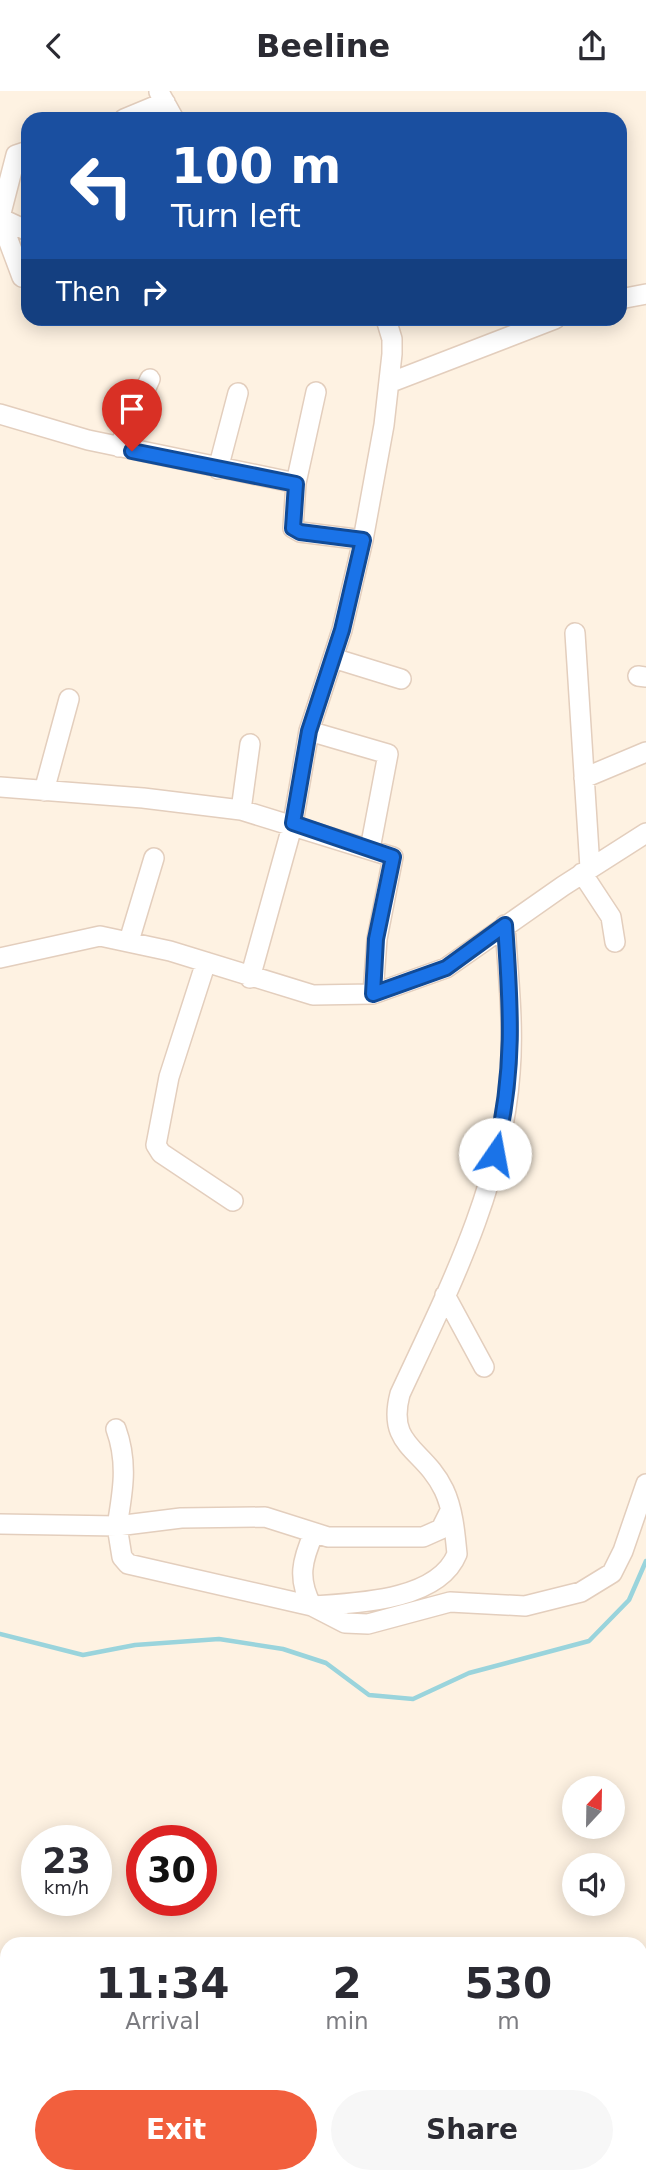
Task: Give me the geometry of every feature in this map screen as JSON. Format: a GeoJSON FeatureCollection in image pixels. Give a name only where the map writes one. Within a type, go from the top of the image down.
{"type":"FeatureCollection","features":[{"type":"Feature","properties":{"kind":"street"},"geometry":{"type":"LineString","coordinates":[[144,112],[166,104]]}},
{"type":"Feature","properties":{"kind":"street"},"geometry":{"type":"LineString","coordinates":[[21,153],[16,155],[0,218],[21,274]]}},
{"type":"Feature","properties":{"kind":"street"},"geometry":{"type":"LineString","coordinates":[[0,218],[21,228]]}},
{"type":"Feature","properties":{"kind":"street"},"geometry":{"type":"LineString","coordinates":[[627,294],[646,294]]}},
{"type":"Feature","properties":{"kind":"street"},"geometry":{"type":"LineString","coordinates":[[250,978],[293,823],[309,731],[333,658],[363,540],[389,383],[392,339],[388,326]]}},
{"type":"Feature","properties":{"kind":"street"},"geometry":{"type":"LineString","coordinates":[[389,383],[537,326]]}},
{"type":"Feature","properties":{"kind":"street"},"geometry":{"type":"LineString","coordinates":[[119,447],[150,379]]}},
{"type":"Feature","properties":{"kind":"street"},"geometry":{"type":"LineString","coordinates":[[316,392],[296,484],[293,528],[300,532],[363,540]]}},
{"type":"Feature","properties":{"kind":"street"},"geometry":{"type":"LineString","coordinates":[[218,469],[238,393]]}},
{"type":"Feature","properties":{"kind":"street"},"geometry":{"type":"LineString","coordinates":[[0,414],[119,447],[296,484]]}},
{"type":"Feature","properties":{"kind":"street"},"geometry":{"type":"LineString","coordinates":[[575,633],[584,778],[586,871],[611,917],[615,942]]}},
{"type":"Feature","properties":{"kind":"street"},"geometry":{"type":"LineString","coordinates":[[333,658],[401,679]]}},
{"type":"Feature","properties":{"kind":"street"},"geometry":{"type":"LineString","coordinates":[[44,790],[69,699]]}},
{"type":"Feature","properties":{"kind":"street"},"geometry":{"type":"LineString","coordinates":[[309,731],[388,754],[370,849]]}},
{"type":"Feature","properties":{"kind":"street"},"geometry":{"type":"LineString","coordinates":[[241,810],[250,744]]}},
{"type":"Feature","properties":{"kind":"street"},"geometry":{"type":"LineString","coordinates":[[584,778],[646,752]]}},
{"type":"Feature","properties":{"kind":"street"},"geometry":{"type":"LineString","coordinates":[[0,787],[241,810],[293,823],[394,860],[376,939],[373,994]]}},
{"type":"Feature","properties":{"kind":"street"},"geometry":{"type":"LineString","coordinates":[[0,958],[89,937],[129,941],[313,995],[373,994],[446,968],[505,925],[646,833]]}},
{"type":"Feature","properties":{"kind":"street"},"geometry":{"type":"LineString","coordinates":[[129,941],[154,858]]}},
{"type":"Feature","properties":{"kind":"street"},"geometry":{"type":"LineString","coordinates":[[312,1606],[389,1597],[445,1574],[457,1554],[450,1511],[437,1477],[401,1438],[395,1412],[400,1394],[472,1231],[489,1179],[510,1076],[512,1044],[505,925]]}},
{"type":"Feature","properties":{"kind":"street"},"geometry":{"type":"LineString","coordinates":[[206,962],[169,1077],[156,1145],[161,1153],[233,1201]]}},
{"type":"Feature","properties":{"kind":"street"},"geometry":{"type":"LineString","coordinates":[[446,1295],[484,1367]]}},
{"type":"Feature","properties":{"kind":"street"},"geometry":{"type":"LineString","coordinates":[[116,1429],[123,1447],[124,1484],[117,1526],[122,1557],[128,1564],[312,1606],[345,1623],[368,1624],[450,1602],[526,1606],[581,1592],[612,1573],[623,1551],[646,1484]]}},
{"type":"Feature","properties":{"kind":"street"},"geometry":{"type":"LineString","coordinates":[[0,1524],[117,1526],[181,1518],[265,1517],[314,1533],[345,1539],[423,1537],[441,1529],[450,1511]]}},
{"type":"Feature","properties":{"kind":"street"},"geometry":{"type":"LineString","coordinates":[[312,1606],[301,1580],[301,1566],[314,1533]]}},
{"type":"Feature","properties":{"kind":"waterway"},"geometry":{"type":"LineString","coordinates":[[0,1634],[83,1655],[135,1645],[219,1639],[283,1649],[326,1663],[369,1695],[413,1699],[469,1673],[589,1641],[629,1600],[646,1561]]}},
{"type":"Feature","properties":{"kind":"route"},"geometry":{"type":"LineString","coordinates":[[132,451],[296,484],[293,528],[300,532],[363,540],[342,630],[309,731],[293,823],[393,857],[376,939],[373,994],[446,968],[505,925],[512,1044],[510,1076],[495,1154]]}}]}
